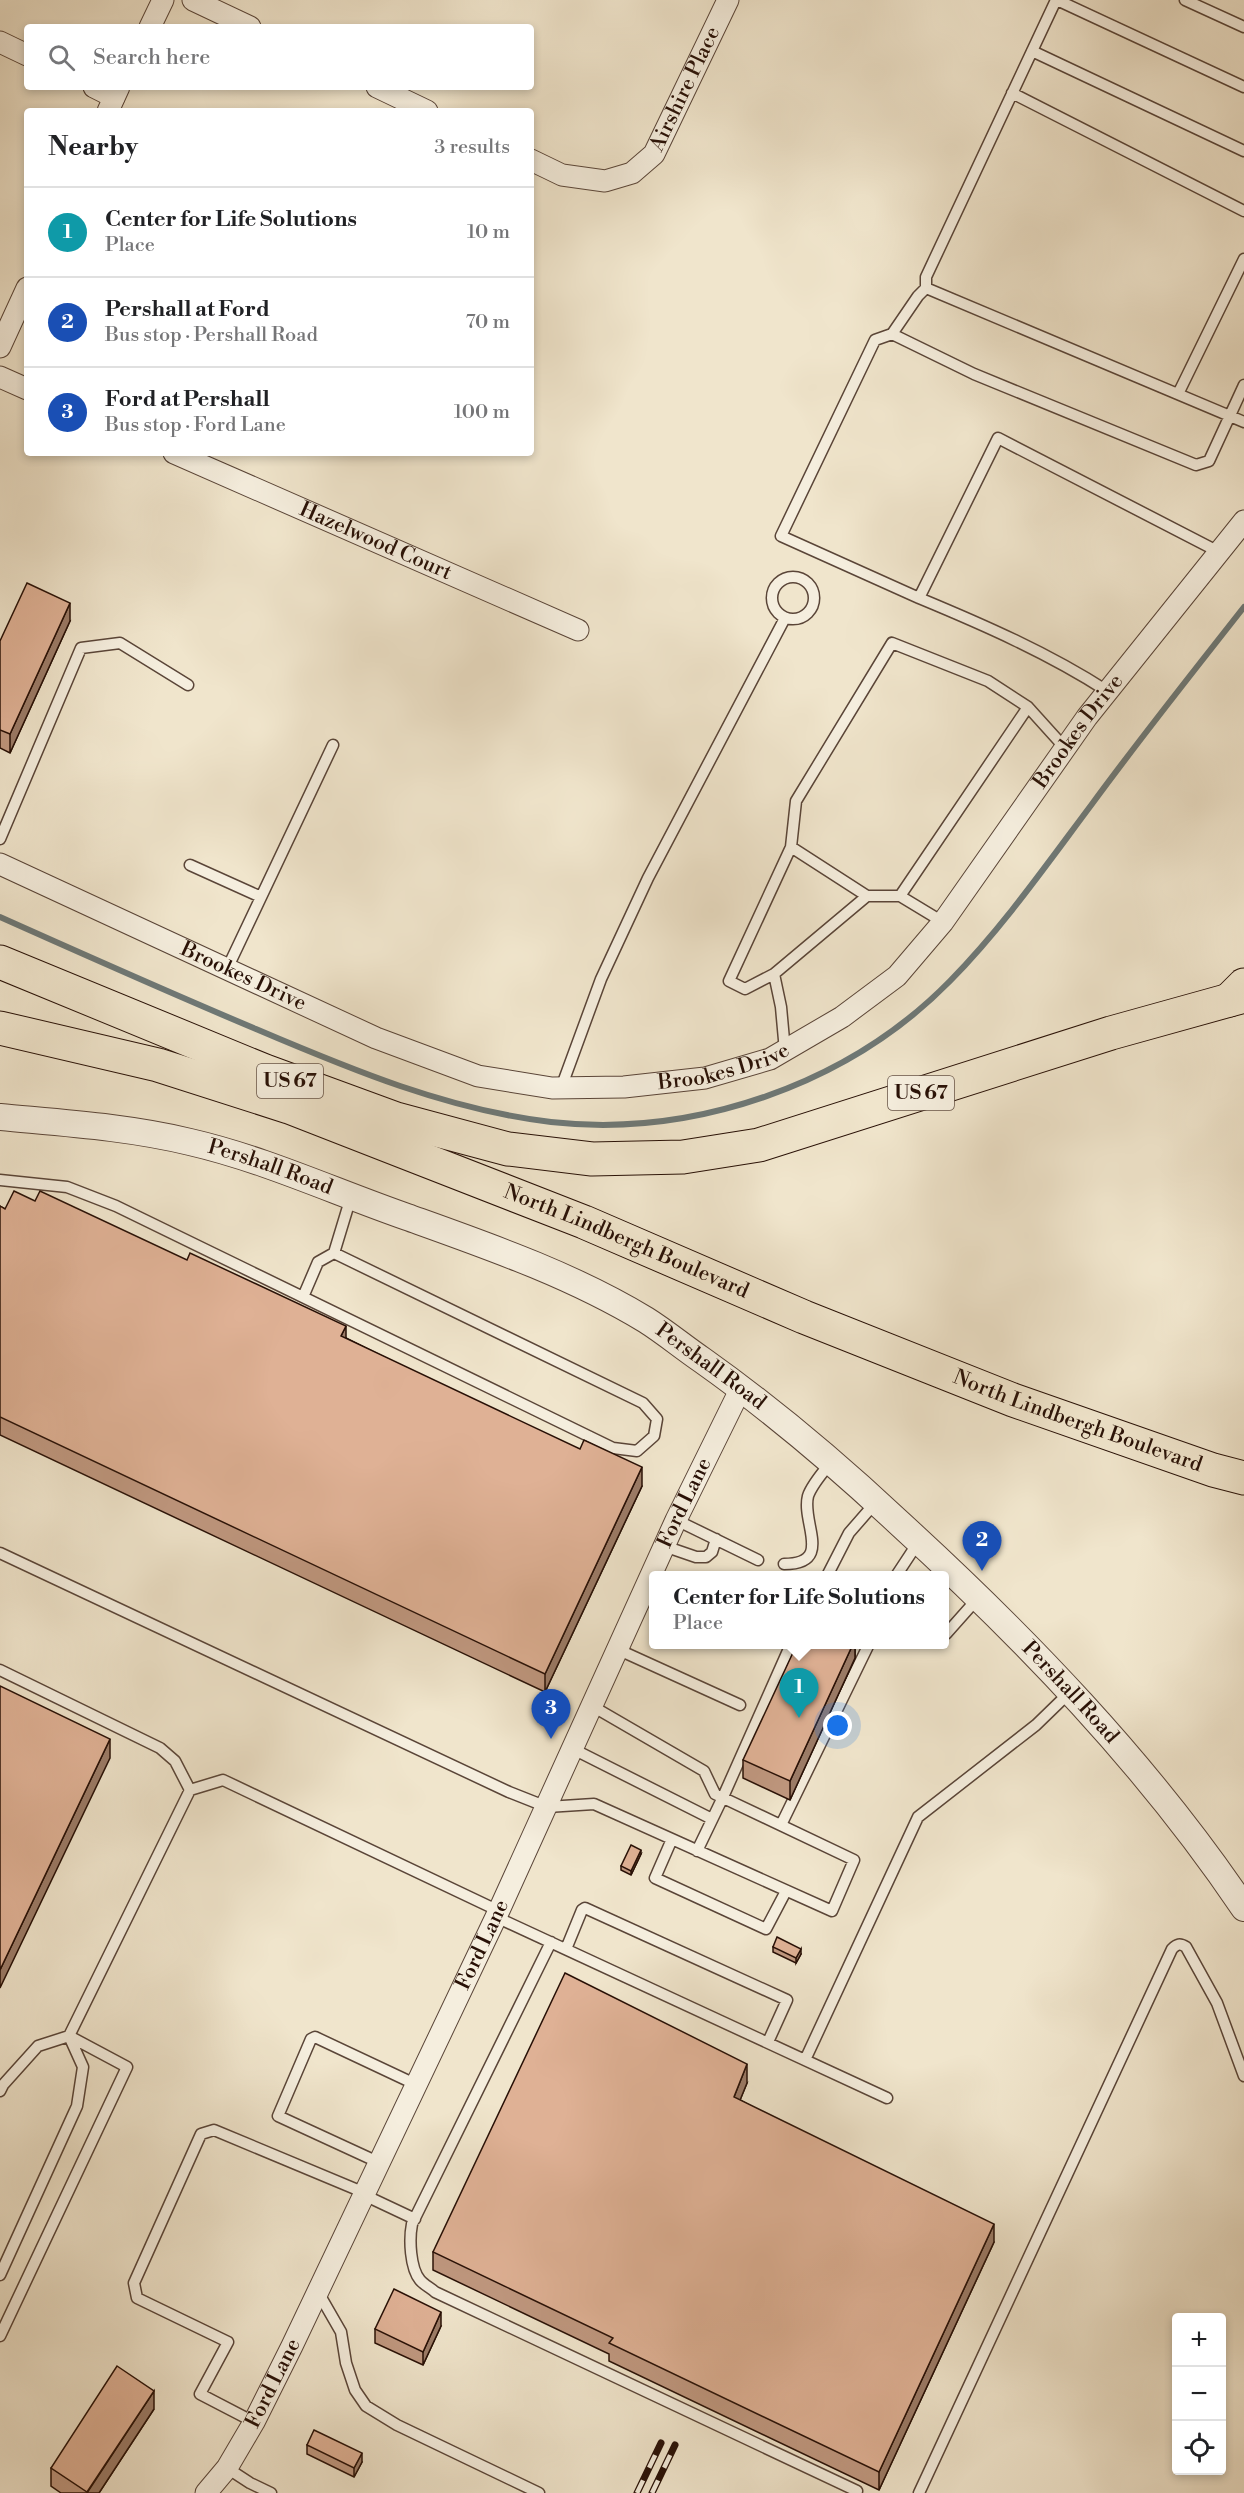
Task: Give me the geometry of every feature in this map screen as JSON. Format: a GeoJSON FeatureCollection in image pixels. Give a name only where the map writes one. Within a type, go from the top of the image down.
{"type":"FeatureCollection","features":[{"type":"Feature","properties":{"kind":"highway","name":"North Lindbergh Boulevard"},"geometry":{"type":"LineString","coordinates":[[0,962],[265,1071],[396,1119],[508,1149],[592,1159],[683,1157],[759,1145],[948,1083],[1239,994]]}},
{"type":"Feature","properties":{"kind":"highway","name":"North Lindbergh Boulevard"},"geometry":{"type":"LineString","coordinates":[[0,1028],[158,1065],[289,1107],[584,1222],[804,1317],[1013,1400],[1202,1467],[1244,1478]]}},
{"type":"Feature","properties":{"kind":"street"},"geometry":{"type":"LineString","coordinates":[[151,24],[163,0]]}},
{"type":"Feature","properties":{"kind":"street"},"geometry":{"type":"LineString","coordinates":[[193,0],[244,24]]}},
{"type":"Feature","properties":{"kind":"street","name":"Airshire Place"},"geometry":{"type":"LineString","coordinates":[[534,161],[562,175],[605,181],[632,173],[654,154],[728,0]]}},
{"type":"Feature","properties":{"kind":"street"},"geometry":{"type":"LineString","coordinates":[[0,42],[24,54]]}},
{"type":"Feature","properties":{"kind":"street"},"geometry":{"type":"LineString","coordinates":[[99,90],[114,98]]}},
{"type":"Feature","properties":{"kind":"street"},"geometry":{"type":"LineString","coordinates":[[383,90],[421,108]]}},
{"type":"Feature","properties":{"kind":"street"},"geometry":{"type":"LineString","coordinates":[[0,347],[24,295]]}},
{"type":"Feature","properties":{"kind":"street"},"geometry":{"type":"LineString","coordinates":[[0,377],[24,388]]}},
{"type":"Feature","properties":{"kind":"street","name":"Hazelwood Court"},"geometry":{"type":"LineString","coordinates":[[181,456],[578,630]]}},
{"type":"Feature","properties":{"kind":"street","name":"Brookes Drive"},"geometry":{"type":"LineString","coordinates":[[0,864],[376,1038],[478,1076],[561,1088],[624,1087],[705,1078],[770,1059],[842,1017],[897,976],[943,921],[1107,691],[1244,521]]}},
{"type":"Feature","properties":{"kind":"street","name":"Pershall Road"},"geometry":{"type":"LineString","coordinates":[[0,1117],[142,1133],[191,1142],[245,1158],[493,1248],[603,1297],[647,1321],[741,1388],[832,1461],[919,1541],[943,1570]]}},
{"type":"Feature","properties":{"kind":"street","name":"Ford Lane"},"geometry":{"type":"LineString","coordinates":[[653,1571],[741,1388]]}},
{"type":"Feature","properties":{"kind":"street","name":"Pershall Road"},"geometry":{"type":"LineString","coordinates":[[949,1575],[978,1598],[1116,1742],[1173,1812],[1244,1908]]}},
{"type":"Feature","properties":{"kind":"street","name":"Ford Lane"},"geometry":{"type":"LineString","coordinates":[[206,2493],[227,2468],[254,2422],[318,2291],[498,1914],[649,1581]]}},
{"type":"Feature","properties":{"kind":"lane"},"geometry":{"type":"LineString","coordinates":[[1107,691],[1072,668],[1025,645],[781,536],[875,340],[892,334],[926,288],[926,277],[1057,0],[1244,87]]}},
{"type":"Feature","properties":{"kind":"lane"},"geometry":{"type":"LineString","coordinates":[[1185,0],[1244,27]]}},
{"type":"Feature","properties":{"kind":"lane"},"geometry":{"type":"LineString","coordinates":[[1032,51],[1244,151]]}},
{"type":"Feature","properties":{"kind":"lane"},"geometry":{"type":"LineString","coordinates":[[1012,93],[1244,211]]}},
{"type":"Feature","properties":{"kind":"lane"},"geometry":{"type":"LineString","coordinates":[[1178,394],[1244,259]]}},
{"type":"Feature","properties":{"kind":"lane"},"geometry":{"type":"LineString","coordinates":[[926,288],[1244,422]]}},
{"type":"Feature","properties":{"kind":"lane"},"geometry":{"type":"LineString","coordinates":[[892,334],[974,374],[1196,465],[1209,461],[1244,385]]}},
{"type":"Feature","properties":{"kind":"lane"},"geometry":{"type":"LineString","coordinates":[[919,598],[998,438],[1219,552]]}},
{"type":"Feature","properties":{"kind":"lane"},"geometry":{"type":"LineString","coordinates":[[790,577],[804,579],[809,584],[814,597],[810,610],[799,619],[785,618],[779,614],[772,602],[774,589],[778,583],[790,577]]}},
{"type":"Feature","properties":{"kind":"lane"},"geometry":{"type":"LineString","coordinates":[[561,1088],[601,980],[648,878],[785,618]]}},
{"type":"Feature","properties":{"kind":"lane"},"geometry":{"type":"LineString","coordinates":[[0,839],[81,648],[120,643],[188,685]]}},
{"type":"Feature","properties":{"kind":"lane"},"geometry":{"type":"LineString","coordinates":[[867,896],[774,974],[745,989],[729,981],[791,847],[796,801],[892,643],[988,681],[1028,707],[1065,748]]}},
{"type":"Feature","properties":{"kind":"lane"},"geometry":{"type":"LineString","coordinates":[[900,896],[1028,707]]}},
{"type":"Feature","properties":{"kind":"lane"},"geometry":{"type":"LineString","coordinates":[[227,969],[333,745]]}},
{"type":"Feature","properties":{"kind":"lane"},"geometry":{"type":"LineString","coordinates":[[791,847],[867,896],[900,896],[943,921]]}},
{"type":"Feature","properties":{"kind":"lane"},"geometry":{"type":"LineString","coordinates":[[190,865],[261,897]]}},
{"type":"Feature","properties":{"kind":"lane"},"geometry":{"type":"LineString","coordinates":[[774,974],[781,1007],[785,1051]]}},
{"type":"Feature","properties":{"kind":"lane"},"geometry":{"type":"LineString","coordinates":[[0,1180],[67,1187],[116,1206],[613,1448],[637,1451],[654,1436],[657,1419],[643,1403],[334,1253]]}},
{"type":"Feature","properties":{"kind":"lane"},"geometry":{"type":"LineString","coordinates":[[303,1297],[318,1262],[334,1253],[351,1197]]}},
{"type":"Feature","properties":{"kind":"lane"},"geometry":{"type":"LineString","coordinates":[[784,1564],[799,1564],[808,1557],[813,1536],[807,1506],[809,1493],[832,1461]]}},
{"type":"Feature","properties":{"kind":"lane"},"geometry":{"type":"LineString","coordinates":[[829,1571],[849,1533],[876,1502]]}},
{"type":"Feature","properties":{"kind":"lane"},"geometry":{"type":"LineString","coordinates":[[676,1520],[758,1560]]}},
{"type":"Feature","properties":{"kind":"lane"},"geometry":{"type":"LineString","coordinates":[[664,1546],[696,1557],[706,1557],[712,1552],[716,1539]]}},
{"type":"Feature","properties":{"kind":"lane"},"geometry":{"type":"LineString","coordinates":[[899,1571],[919,1541]]}},
{"type":"Feature","properties":{"kind":"lane"},"geometry":{"type":"LineString","coordinates":[[0,1553],[509,1792],[546,1807],[594,1804],[832,1911],[854,1860],[716,1794],[704,1771],[592,1706]]}},
{"type":"Feature","properties":{"kind":"lane"},"geometry":{"type":"LineString","coordinates":[[949,1631],[978,1598]]}},
{"type":"Feature","properties":{"kind":"lane"},"geometry":{"type":"LineString","coordinates":[[697,1851],[788,1649]]}},
{"type":"Feature","properties":{"kind":"lane"},"geometry":{"type":"LineString","coordinates":[[781,1825],[866,1649]]}},
{"type":"Feature","properties":{"kind":"lane"},"geometry":{"type":"LineString","coordinates":[[619,1650],[740,1706]]}},
{"type":"Feature","properties":{"kind":"lane"},"geometry":{"type":"LineString","coordinates":[[0,1670],[160,1748],[175,1761],[190,1790]]}},
{"type":"Feature","properties":{"kind":"lane"},"geometry":{"type":"LineString","coordinates":[[805,2060],[918,1817],[1036,1725],[1070,1692]]}},
{"type":"Feature","properties":{"kind":"lane"},"geometry":{"type":"LineString","coordinates":[[573,1749],[712,1819]]}},
{"type":"Feature","properties":{"kind":"lane"},"geometry":{"type":"LineString","coordinates":[[0,2091],[38,2046],[69,2036],[190,1790],[223,1780],[551,1942],[887,2098]]}},
{"type":"Feature","properties":{"kind":"lane"},"geometry":{"type":"LineString","coordinates":[[672,1839],[655,1878],[766,1929],[786,1891]]}},
{"type":"Feature","properties":{"kind":"lane"},"geometry":{"type":"LineString","coordinates":[[566,1949],[582,1910],[585,1908],[787,2000],[768,2042]]}},
{"type":"Feature","properties":{"kind":"lane"},"geometry":{"type":"LineString","coordinates":[[551,1942],[414,2219],[410,2238],[412,2258],[419,2279],[435,2292],[858,2491]]}},
{"type":"Feature","properties":{"kind":"lane"},"geometry":{"type":"LineString","coordinates":[[919,2493],[1172,1949],[1176,1945],[1186,1947],[1212,1993],[1244,2077]]}},
{"type":"Feature","properties":{"kind":"lane"},"geometry":{"type":"LineString","coordinates":[[0,2275],[77,2106],[83,2067],[69,2036]]}},
{"type":"Feature","properties":{"kind":"lane"},"geometry":{"type":"LineString","coordinates":[[0,2336],[127,2067],[69,2036]]}},
{"type":"Feature","properties":{"kind":"lane"},"geometry":{"type":"LineString","coordinates":[[380,2163],[278,2116],[311,2038],[315,2037],[417,2085]]}},
{"type":"Feature","properties":{"kind":"lane"},"geometry":{"type":"LineString","coordinates":[[254,2422],[200,2394],[228,2342],[137,2298],[134,2283],[201,2134],[214,2130],[365,2194],[414,2219]]}},
{"type":"Feature","properties":{"kind":"lane"},"geometry":{"type":"LineString","coordinates":[[318,2291],[341,2332],[346,2363],[355,2390],[366,2406],[397,2425],[539,2493]]}},
{"type":"Feature","properties":{"kind":"lane"},"geometry":{"type":"LineString","coordinates":[[227,2468],[271,2493]]}},
{"type":"Feature","properties":{"kind":"building"},"geometry":{"type":"Polygon","coordinates":[[[27,583],[70,603],[10,734],[0,730],[0,641],[27,583]]]}},
{"type":"Feature","properties":{"kind":"building"},"geometry":{"type":"Polygon","coordinates":[[[14,1191],[35,1201],[40,1191],[187,1260],[190,1253],[346,1326],[341,1336],[580,1449],[584,1440],[642,1467],[545,1674],[0,1417],[0,1206],[5,1209],[14,1191]]]}},
{"type":"Feature","properties":{"kind":"building"},"geometry":{"type":"Polygon","coordinates":[[[795,1649],[851,1649],[790,1781],[743,1760],[795,1649]]]}},
{"type":"Feature","properties":{"kind":"building"},"geometry":{"type":"Polygon","coordinates":[[[0,1686],[110,1739],[0,1970],[0,1686]]]}},
{"type":"Feature","properties":{"kind":"building"},"geometry":{"type":"Polygon","coordinates":[[[631,1845],[641,1850],[631,1871],[621,1866],[631,1845]]]}},
{"type":"Feature","properties":{"kind":"building"},"geometry":{"type":"Polygon","coordinates":[[[777,1937],[801,1949],[796,1958],[773,1947],[777,1937]]]}},
{"type":"Feature","properties":{"kind":"building"},"geometry":{"type":"Polygon","coordinates":[[[565,1973],[747,2064],[734,2097],[994,2224],[879,2472],[609,2343],[613,2338],[433,2252],[565,1973]]]}},
{"type":"Feature","properties":{"kind":"building"},"geometry":{"type":"Polygon","coordinates":[[[394,2289],[441,2312],[423,2352],[375,2329],[394,2289]]]}},
{"type":"Feature","properties":{"kind":"building"},"geometry":{"type":"Polygon","coordinates":[[[117,2366],[154,2391],[87,2492],[51,2468],[117,2366]]]}},
{"type":"Feature","properties":{"kind":"building"},"geometry":{"type":"Polygon","coordinates":[[[314,2430],[362,2453],[354,2468],[307,2445],[314,2430]]]}},
{"type":"Feature","properties":{"kind":"waterway"},"geometry":{"type":"LineString","coordinates":[[0,917],[291,1044],[363,1073],[437,1098],[513,1116],[551,1122],[605,1125],[660,1121],[714,1112],[767,1096],[817,1075],[865,1049],[910,1017],[950,981],[1024,895],[1129,754],[1244,607]]}},
{"type":"Feature","properties":{"kind":"railway"},"geometry":{"type":"LineString","coordinates":[[637,2493],[661,2443]]}},
{"type":"Feature","properties":{"kind":"railway"},"geometry":{"type":"LineString","coordinates":[[652,2493],[675,2445]]}},
{"type":"Feature","properties":{"kind":"place","name":"Pershall at Ford"},"geometry":{"type":"Point","coordinates":[982,1571]}},
{"type":"Feature","properties":{"kind":"place","name":"Center for Life Solutions"},"geometry":{"type":"Point","coordinates":[799,1718]}},
{"type":"Feature","properties":{"kind":"place","name":"Ford at Pershall"},"geometry":{"type":"Point","coordinates":[551,1739]}}]}
